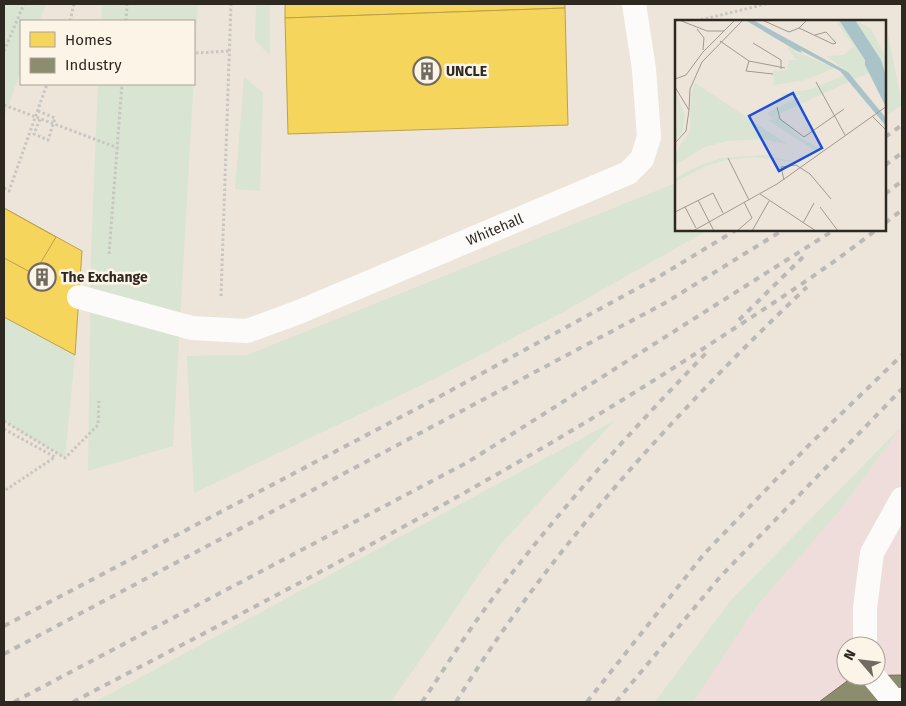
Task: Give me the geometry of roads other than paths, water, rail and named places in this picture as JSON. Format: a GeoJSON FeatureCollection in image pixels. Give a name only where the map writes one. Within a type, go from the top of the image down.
{"type":"FeatureCollection","features":[{"type":"Feature","properties":{"kind":"lane","name":"Whitehall"},"geometry":{"type":"LineString","coordinates":[[79,297],[192,328],[247,331],[298,312],[628,173],[642,159],[649,137],[644,69],[634,4]]}},
{"type":"Feature","properties":{"kind":"lane"},"geometry":{"type":"LineString","coordinates":[[865,636],[865,608],[872,553],[902,499]]}},
{"type":"Feature","properties":{"kind":"lane"},"geometry":{"type":"LineString","coordinates":[[881,686],[893,700],[902,700]]}},
{"type":"Feature","properties":{"kind":"railway"},"geometry":{"type":"LineString","coordinates":[[886,136],[902,125]]}},
{"type":"Feature","properties":{"kind":"railway"},"geometry":{"type":"LineString","coordinates":[[886,164],[902,153]]}},
{"type":"Feature","properties":{"kind":"railway"},"geometry":{"type":"LineString","coordinates":[[886,193],[902,181]]}},
{"type":"Feature","properties":{"kind":"railway"},"geometry":{"type":"LineString","coordinates":[[886,222],[902,210]]}},
{"type":"Feature","properties":{"kind":"railway"},"geometry":{"type":"LineString","coordinates":[[4,626],[435,399],[660,276],[734,231]]}},
{"type":"Feature","properties":{"kind":"railway"},"geometry":{"type":"LineString","coordinates":[[4,654],[665,303],[781,231]]}},
{"type":"Feature","properties":{"kind":"railway"},"geometry":{"type":"LineString","coordinates":[[14,702],[468,462],[832,231]]}},
{"type":"Feature","properties":{"kind":"railway"},"geometry":{"type":"LineString","coordinates":[[73,702],[319,572],[561,437],[758,313],[818,273],[875,231]]}},
{"type":"Feature","properties":{"kind":"railway"},"geometry":{"type":"LineString","coordinates":[[739,320],[803,257]]}},
{"type":"Feature","properties":{"kind":"railway"},"geometry":{"type":"LineString","coordinates":[[456,702],[492,646],[532,591],[618,484],[711,382],[807,287]]}},
{"type":"Feature","properties":{"kind":"railway"},"geometry":{"type":"LineString","coordinates":[[422,702],[479,617],[560,513],[648,414],[709,350]]}},
{"type":"Feature","properties":{"kind":"railway"},"geometry":{"type":"LineString","coordinates":[[587,702],[704,554],[811,443],[902,355]]}},
{"type":"Feature","properties":{"kind":"railway"},"geometry":{"type":"LineString","coordinates":[[616,702],[720,577],[902,389]]}},
{"type":"Feature","properties":{"kind":"place","name":"UNCLE"},"geometry":{"type":"Point","coordinates":[427,71]}},
{"type":"Feature","properties":{"kind":"place","name":"The Exchange"},"geometry":{"type":"Point","coordinates":[42,277]}}]}
